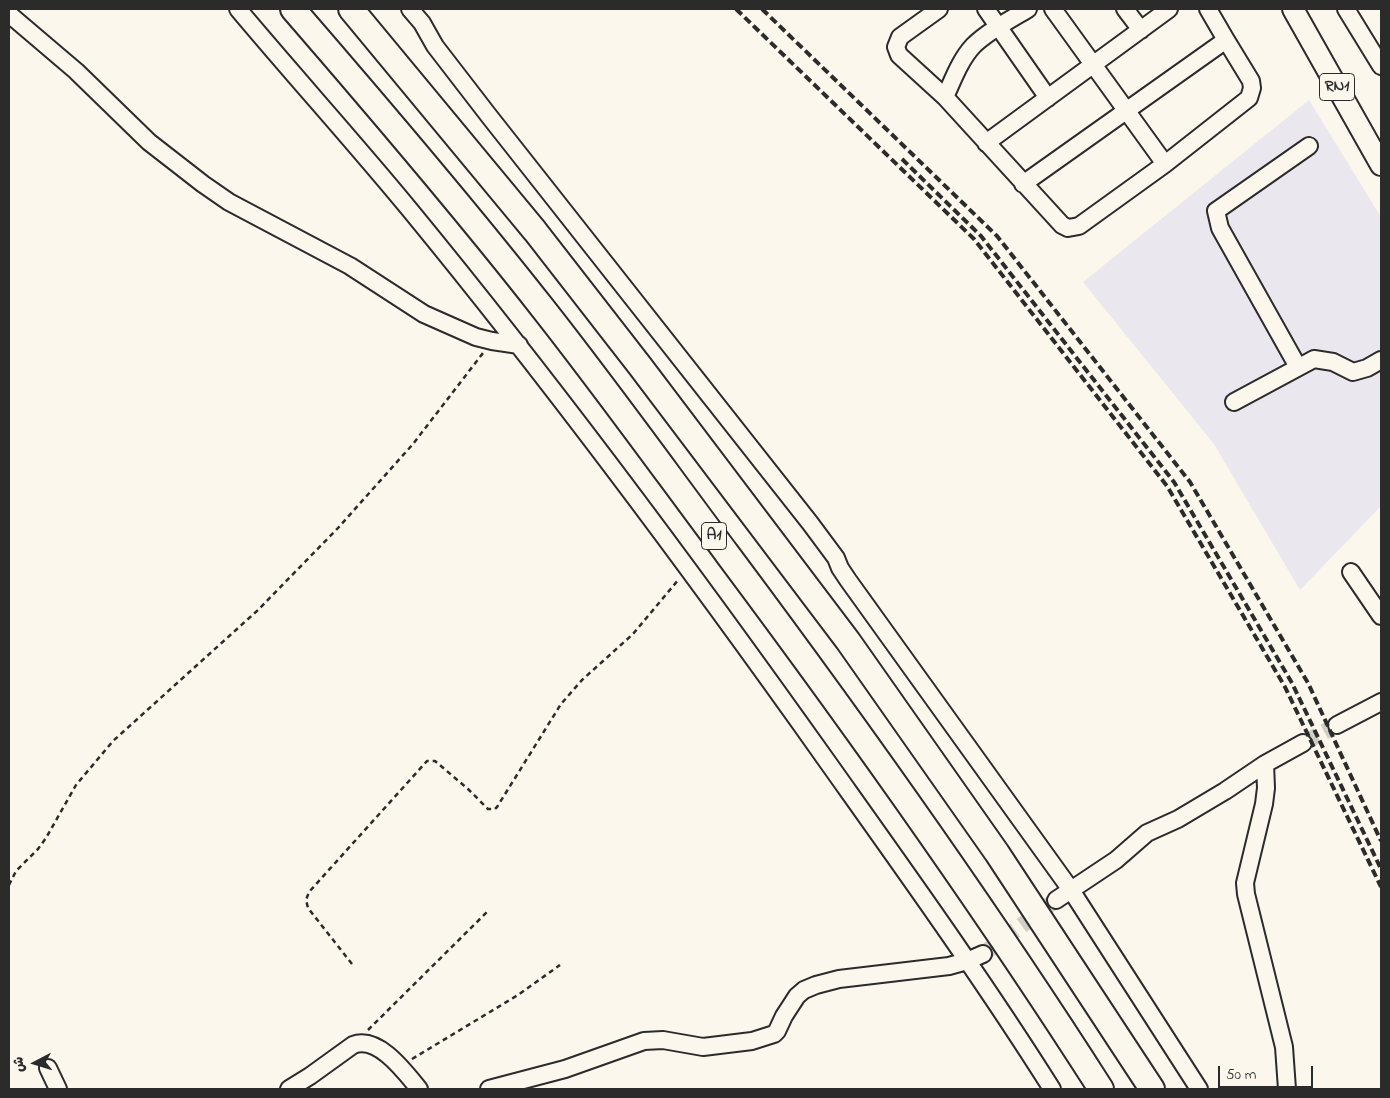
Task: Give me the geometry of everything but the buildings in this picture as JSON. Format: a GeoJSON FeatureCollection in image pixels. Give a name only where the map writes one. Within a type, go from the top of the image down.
{"type":"FeatureCollection","features":[{"type":"Feature","properties":{"kind":"highway","name":"A1"},"geometry":{"type":"LineString","coordinates":[[293,9],[410,146],[540,305],[668,473],[801,652],[912,808],[1014,956],[1101,1089]]}},
{"type":"Feature","properties":{"kind":"highway","name":"A1"},"geometry":{"type":"LineString","coordinates":[[352,9],[535,231],[640,366],[848,641],[997,853],[1152,1089]]}},
{"type":"Feature","properties":{"kind":"main road","name":"RN1"},"geometry":{"type":"LineString","coordinates":[[1293,9],[1381,165]]}},
{"type":"Feature","properties":{"kind":"street"},"geometry":{"type":"LineString","coordinates":[[238,9],[408,208],[519,345],[688,568],[754,658],[967,961],[1052,1089]]}},
{"type":"Feature","properties":{"kind":"street"},"geometry":{"type":"LineString","coordinates":[[410,9],[422,23],[435,46],[489,116],[836,558],[848,580],[1071,890],[1199,1089]]}},
{"type":"Feature","properties":{"kind":"street"},"geometry":{"type":"LineString","coordinates":[[939,9],[900,37],[896,47],[899,55],[945,97],[1023,184],[1062,225],[1068,228],[1079,226],[1165,164],[1249,98],[1252,88],[1251,81],[1208,9]]}},
{"type":"Feature","properties":{"kind":"street"},"geometry":{"type":"LineString","coordinates":[[986,9],[1048,98]]}},
{"type":"Feature","properties":{"kind":"street"},"geometry":{"type":"LineString","coordinates":[[945,97],[964,58],[974,46],[999,27],[1028,9]]}},
{"type":"Feature","properties":{"kind":"street"},"geometry":{"type":"LineString","coordinates":[[1053,9],[1165,164]]}},
{"type":"Feature","properties":{"kind":"street"},"geometry":{"type":"LineString","coordinates":[[1125,9],[1141,30]]}},
{"type":"Feature","properties":{"kind":"street"},"geometry":{"type":"LineString","coordinates":[[986,142],[1169,9]]}},
{"type":"Feature","properties":{"kind":"street"},"geometry":{"type":"LineString","coordinates":[[1346,9],[1381,66]]}},
{"type":"Feature","properties":{"kind":"street"},"geometry":{"type":"LineString","coordinates":[[9,14],[76,71],[149,142],[203,184],[242,209],[350,266],[424,314],[458,330],[492,341],[519,345]]}},
{"type":"Feature","properties":{"kind":"street"},"geometry":{"type":"LineString","coordinates":[[1023,184],[1226,40]]}},
{"type":"Feature","properties":{"kind":"street"},"geometry":{"type":"LineString","coordinates":[[1298,368],[1220,228],[1216,211],[1309,146]]}},
{"type":"Feature","properties":{"kind":"street"},"geometry":{"type":"LineString","coordinates":[[1234,402],[1314,359],[1333,362],[1353,372],[1367,368],[1381,360]]}},
{"type":"Feature","properties":{"kind":"street"},"geometry":{"type":"LineString","coordinates":[[1351,572],[1381,616]]}},
{"type":"Feature","properties":{"kind":"street"},"geometry":{"type":"LineString","coordinates":[[1337,725],[1381,702]]}},
{"type":"Feature","properties":{"kind":"street"},"geometry":{"type":"LineString","coordinates":[[1056,900],[1116,860],[1147,833],[1178,819],[1302,743]]}},
{"type":"Feature","properties":{"kind":"street"},"geometry":{"type":"LineString","coordinates":[[1265,764],[1266,788],[1264,804],[1245,883],[1246,894],[1284,1047],[1287,1089]]}},
{"type":"Feature","properties":{"kind":"street"},"geometry":{"type":"LineString","coordinates":[[489,1089],[565,1069],[644,1041],[663,1040],[702,1047],[752,1041],[774,1034],[797,996],[804,990],[816,985],[839,979],[930,969],[967,961],[982,954]]}},
{"type":"Feature","properties":{"kind":"street"},"geometry":{"type":"LineString","coordinates":[[289,1089],[352,1045],[361,1043],[373,1046],[384,1052],[419,1089]]}},
{"type":"Feature","properties":{"kind":"street"},"geometry":{"type":"LineString","coordinates":[[48,1068],[58,1089]]}},
{"type":"Feature","properties":{"kind":"path"},"geometry":{"type":"LineString","coordinates":[[9,885],[16,871],[46,838],[76,785],[114,741],[258,610],[338,528],[413,444],[492,341]]}},
{"type":"Feature","properties":{"kind":"path"},"geometry":{"type":"LineString","coordinates":[[352,964],[308,908],[306,900],[308,892],[427,761],[436,761],[488,809],[495,809],[561,704],[582,680],[632,634],[688,568]]}},
{"type":"Feature","properties":{"kind":"path"},"geometry":{"type":"LineString","coordinates":[[361,1043],[372,1024],[489,910]]}},
{"type":"Feature","properties":{"kind":"path"},"geometry":{"type":"LineString","coordinates":[[400,1067],[450,1034],[479,1020],[560,965]]}},
{"type":"Feature","properties":{"kind":"shaded area"},"geometry":{"type":"Polygon","coordinates":[[[1309,100],[1381,217],[1381,506],[1300,590],[1214,444],[1083,282],[1309,100]]]}},
{"type":"Feature","properties":{"kind":"tunnel"},"geometry":{"type":"LineString","coordinates":[[1303,743],[1337,725]]}},
{"type":"Feature","properties":{"kind":"tunnel"},"geometry":{"type":"LineString","coordinates":[[983,954],[1056,900]]}},
{"type":"Feature","properties":{"kind":"railway"},"geometry":{"type":"LineString","coordinates":[[736,9],[974,239],[1167,486],[1285,687],[1381,887]]}},
{"type":"Feature","properties":{"kind":"railway"},"geometry":{"type":"LineString","coordinates":[[762,9],[997,236],[1190,482],[1308,683],[1381,841]]}},
{"type":"Feature","properties":{"kind":"railway"},"geometry":{"type":"LineString","coordinates":[[902,159],[981,236],[1174,482],[1292,683],[1381,869]]}}]}
